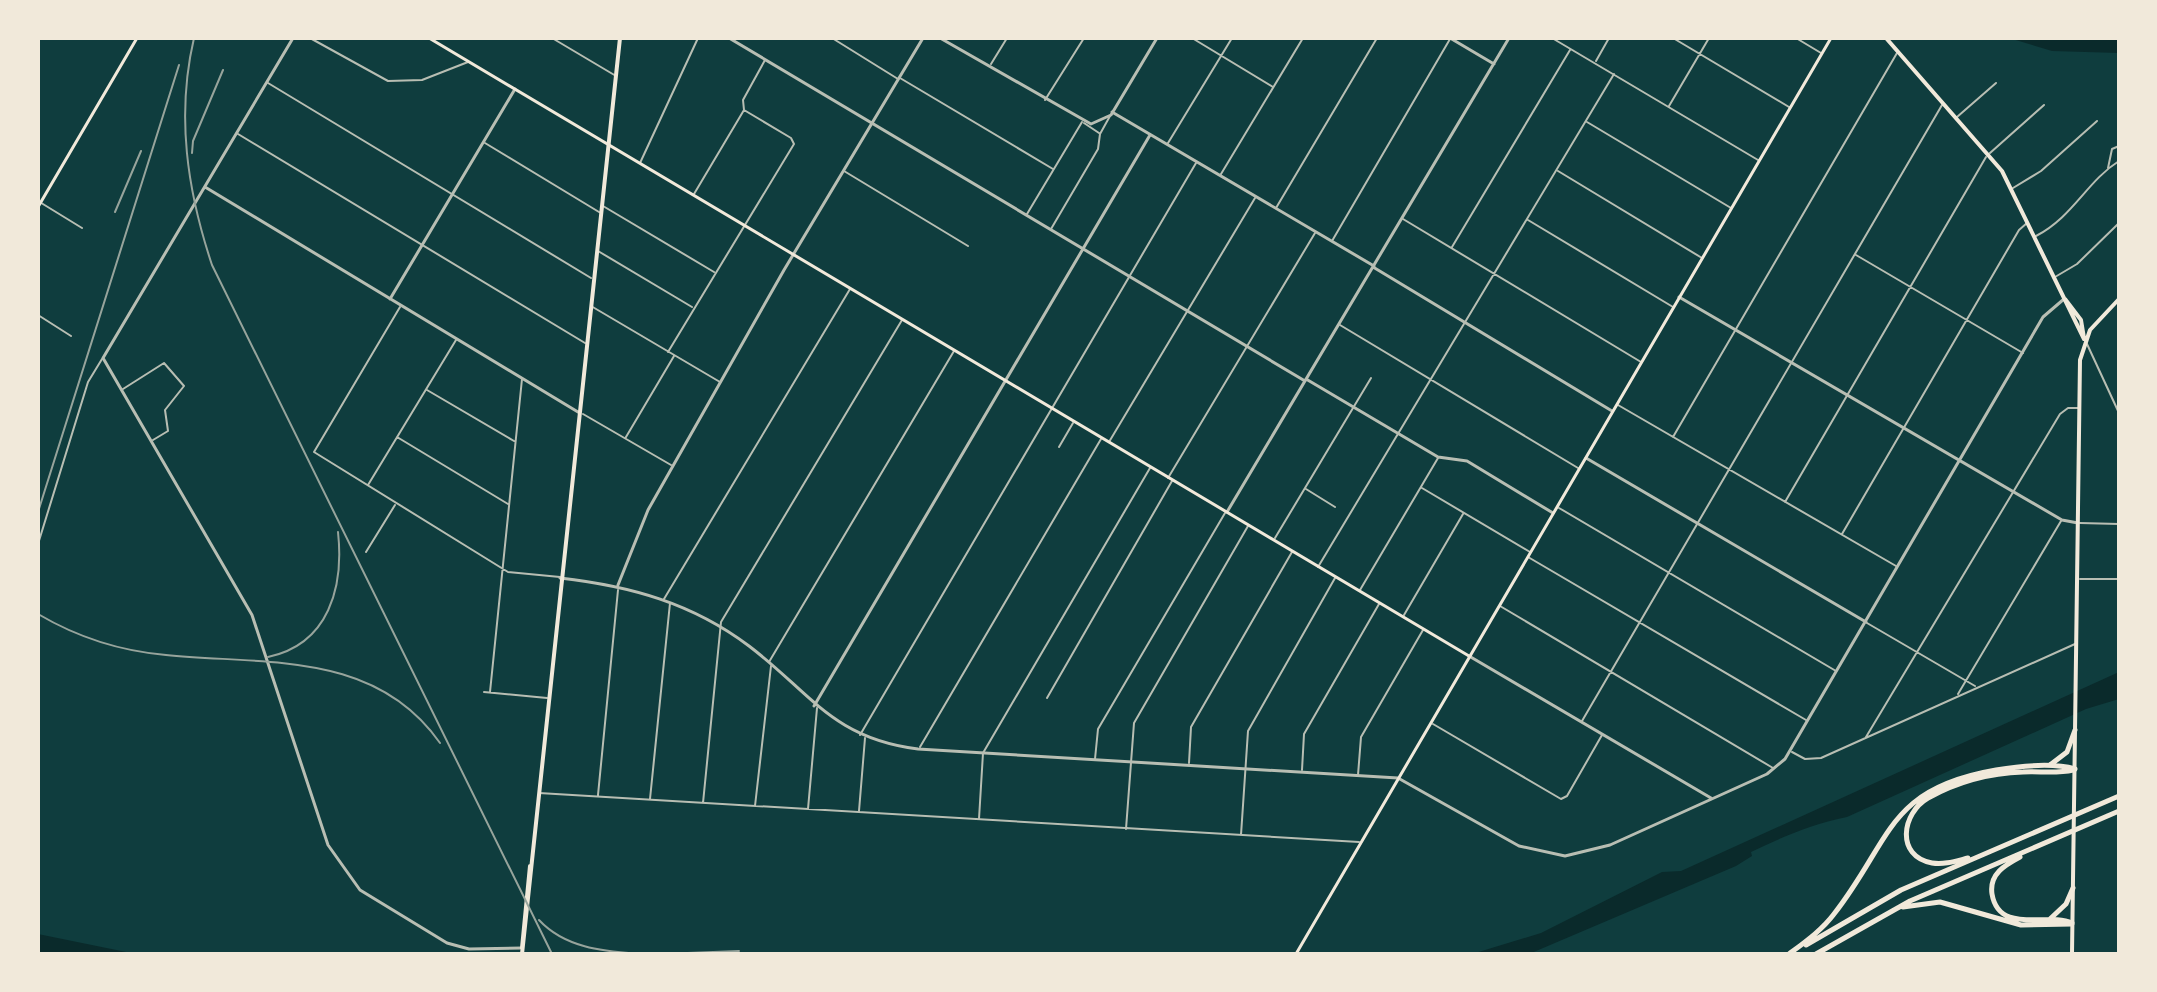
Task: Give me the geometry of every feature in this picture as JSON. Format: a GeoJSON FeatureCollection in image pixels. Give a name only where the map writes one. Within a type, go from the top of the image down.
{"type":"FeatureCollection","features":[{"type":"Feature","properties":{"kind":"highway"},"geometry":{"type":"LineString","coordinates":[[2045,766],[2065,755],[2075,730]]}},
{"type":"Feature","properties":{"kind":"highway"},"geometry":{"type":"LineString","coordinates":[[1791,954],[1832,917],[1887,829],[1908,806],[1939,788],[1976,774],[2045,766],[2075,769]]}},
{"type":"Feature","properties":{"kind":"highway"},"geometry":{"type":"LineString","coordinates":[[2000,848],[1956,861],[1929,862],[1918,857],[1908,844],[1907,819],[1923,801],[1971,780],[2005,773],[2075,769]]}},
{"type":"Feature","properties":{"kind":"highway"},"geometry":{"type":"LineString","coordinates":[[1791,954],[1873,904],[2119,796]]}},
{"type":"Feature","properties":{"kind":"highway"},"geometry":{"type":"LineString","coordinates":[[1816,954],[1898,908],[2119,811]]}},
{"type":"Feature","properties":{"kind":"highway"},"geometry":{"type":"LineString","coordinates":[[2057,838],[2004,866],[1992,886],[1995,902],[2006,915],[2072,923]]}},
{"type":"Feature","properties":{"kind":"highway"},"geometry":{"type":"LineString","coordinates":[[2045,920],[2063,908],[2073,888]]}},
{"type":"Feature","properties":{"kind":"highway"},"geometry":{"type":"LineString","coordinates":[[1898,908],[1936,901],[2021,925],[2072,923]]}},
{"type":"Feature","properties":{"kind":"main road"},"geometry":{"type":"LineString","coordinates":[[429,38],[1469,656]]}},
{"type":"Feature","properties":{"kind":"main road"},"geometry":{"type":"LineString","coordinates":[[522,951],[521,933],[620,38]]}},
{"type":"Feature","properties":{"kind":"main road"},"geometry":{"type":"LineString","coordinates":[[1297,952],[1831,38]]}},
{"type":"Feature","properties":{"kind":"main road"},"geometry":{"type":"LineString","coordinates":[[1886,38],[1988,154],[2012,189],[2084,339],[2079,408],[2072,954]]}},
{"type":"Feature","properties":{"kind":"main road"},"geometry":{"type":"LineString","coordinates":[[39,204],[135,39]]}},
{"type":"Feature","properties":{"kind":"main road"},"geometry":{"type":"LineString","coordinates":[[2084,339],[2119,299]]}},
{"type":"Feature","properties":{"kind":"street"},"geometry":{"type":"LineString","coordinates":[[38,544],[88,382],[293,38]]}},
{"type":"Feature","properties":{"kind":"street"},"geometry":{"type":"LineString","coordinates":[[310,38],[388,81],[422,80],[468,62]]}},
{"type":"Feature","properties":{"kind":"street"},"geometry":{"type":"LineString","coordinates":[[552,38],[616,76]]}},
{"type":"Feature","properties":{"kind":"street"},"geometry":{"type":"LineString","coordinates":[[640,163],[698,38]]}},
{"type":"Feature","properties":{"kind":"street"},"geometry":{"type":"LineString","coordinates":[[729,38],[1247,347],[1438,457],[1467,461],[1553,513]]}},
{"type":"Feature","properties":{"kind":"street"},"geometry":{"type":"LineString","coordinates":[[832,38],[1053,169]]}},
{"type":"Feature","properties":{"kind":"street"},"geometry":{"type":"LineString","coordinates":[[597,796],[618,585],[642,522],[793,254],[923,38]]}},
{"type":"Feature","properties":{"kind":"street"},"geometry":{"type":"LineString","coordinates":[[940,38],[1100,134]]}},
{"type":"Feature","properties":{"kind":"street"},"geometry":{"type":"LineString","coordinates":[[989,67],[1007,38]]}},
{"type":"Feature","properties":{"kind":"street"},"geometry":{"type":"LineString","coordinates":[[1045,100],[1084,38]]}},
{"type":"Feature","properties":{"kind":"street"},"geometry":{"type":"LineString","coordinates":[[1050,230],[1098,149],[1100,134],[1157,38]]}},
{"type":"Feature","properties":{"kind":"street"},"geometry":{"type":"LineString","coordinates":[[1192,38],[1273,87]]}},
{"type":"Feature","properties":{"kind":"street"},"geometry":{"type":"LineString","coordinates":[[1167,145],[1232,38]]}},
{"type":"Feature","properties":{"kind":"street"},"geometry":{"type":"LineString","coordinates":[[1220,176],[1303,38]]}},
{"type":"Feature","properties":{"kind":"street"},"geometry":{"type":"LineString","coordinates":[[1276,208],[1377,38]]}},
{"type":"Feature","properties":{"kind":"street"},"geometry":{"type":"LineString","coordinates":[[1331,241],[1450,38],[1494,64]]}},
{"type":"Feature","properties":{"kind":"street"},"geometry":{"type":"LineString","coordinates":[[1095,760],[1098,729],[1509,38]]}},
{"type":"Feature","properties":{"kind":"street"},"geometry":{"type":"LineString","coordinates":[[1552,38],[1759,160]]}},
{"type":"Feature","properties":{"kind":"street"},"geometry":{"type":"LineString","coordinates":[[1595,63],[1609,38]]}},
{"type":"Feature","properties":{"kind":"street"},"geometry":{"type":"LineString","coordinates":[[1673,38],[1790,108]]}},
{"type":"Feature","properties":{"kind":"street"},"geometry":{"type":"LineString","coordinates":[[1669,106],[1709,38]]}},
{"type":"Feature","properties":{"kind":"street"},"geometry":{"type":"LineString","coordinates":[[1796,38],[1822,54]]}},
{"type":"Feature","properties":{"kind":"street"},"geometry":{"type":"LineString","coordinates":[[1451,248],[1571,49]]}},
{"type":"Feature","properties":{"kind":"street"},"geometry":{"type":"LineString","coordinates":[[1673,437],[1898,52]]}},
{"type":"Feature","properties":{"kind":"street"},"geometry":{"type":"LineString","coordinates":[[693,195],[744,110],[743,100],[765,60]]}},
{"type":"Feature","properties":{"kind":"street"},"geometry":{"type":"LineString","coordinates":[[1318,567],[1614,74]]}},
{"type":"Feature","properties":{"kind":"street"},"geometry":{"type":"LineString","coordinates":[[267,82],[593,279]]}},
{"type":"Feature","properties":{"kind":"street"},"geometry":{"type":"LineString","coordinates":[[1956,118],[1996,83]]}},
{"type":"Feature","properties":{"kind":"street"},"geometry":{"type":"LineString","coordinates":[[390,299],[515,89]]}},
{"type":"Feature","properties":{"kind":"street"},"geometry":{"type":"LineString","coordinates":[[1581,722],[1944,104]]}},
{"type":"Feature","properties":{"kind":"street"},"geometry":{"type":"LineString","coordinates":[[1785,502],[1988,154],[2044,105]]}},
{"type":"Feature","properties":{"kind":"street"},"geometry":{"type":"LineString","coordinates":[[668,352],[794,142],[744,110]]}},
{"type":"Feature","properties":{"kind":"street"},"geometry":{"type":"LineString","coordinates":[[1083,122],[1098,123],[1112,114]]}},
{"type":"Feature","properties":{"kind":"street"},"geometry":{"type":"LineString","coordinates":[[1112,114],[1276,208],[1612,411]]}},
{"type":"Feature","properties":{"kind":"street"},"geometry":{"type":"LineString","coordinates":[[1586,121],[1731,208]]}},
{"type":"Feature","properties":{"kind":"street"},"geometry":{"type":"LineString","coordinates":[[2012,189],[2041,171],[2097,121]]}},
{"type":"Feature","properties":{"kind":"street"},"geometry":{"type":"LineString","coordinates":[[1026,216],[1083,122]]}},
{"type":"Feature","properties":{"kind":"street"},"geometry":{"type":"LineString","coordinates":[[237,133],[586,344]]}},
{"type":"Feature","properties":{"kind":"street"},"geometry":{"type":"LineString","coordinates":[[808,809],[816,707],[1150,135]]}},
{"type":"Feature","properties":{"kind":"street"},"geometry":{"type":"LineString","coordinates":[[484,143],[601,213]]}},
{"type":"Feature","properties":{"kind":"street"},"geometry":{"type":"LineString","coordinates":[[2108,169],[2112,149],[2119,146]]}},
{"type":"Feature","properties":{"kind":"street"},"geometry":{"type":"LineString","coordinates":[[2035,237],[2066,216],[2119,161]]}},
{"type":"Feature","properties":{"kind":"street"},"geometry":{"type":"LineString","coordinates":[[859,812],[863,736],[1051,408],[1197,162]]}},
{"type":"Feature","properties":{"kind":"street"},"geometry":{"type":"LineString","coordinates":[[843,170],[968,246]]}},
{"type":"Feature","properties":{"kind":"street"},"geometry":{"type":"LineString","coordinates":[[1557,170],[1702,258]]}},
{"type":"Feature","properties":{"kind":"street"},"geometry":{"type":"LineString","coordinates":[[205,187],[673,466]]}},
{"type":"Feature","properties":{"kind":"street"},"geometry":{"type":"LineString","coordinates":[[1109,442],[1256,197]]}},
{"type":"Feature","properties":{"kind":"street"},"geometry":{"type":"LineString","coordinates":[[39,204],[82,228]]}},
{"type":"Feature","properties":{"kind":"street"},"geometry":{"type":"LineString","coordinates":[[602,205],[716,273]]}},
{"type":"Feature","properties":{"kind":"street"},"geometry":{"type":"LineString","coordinates":[[1402,218],[1641,362]]}},
{"type":"Feature","properties":{"kind":"street"},"geometry":{"type":"LineString","coordinates":[[1527,219],[1673,307]]}},
{"type":"Feature","properties":{"kind":"street"},"geometry":{"type":"LineString","coordinates":[[1842,534],[2019,230],[2028,222]]}},
{"type":"Feature","properties":{"kind":"street"},"geometry":{"type":"LineString","coordinates":[[2054,278],[2077,264],[2119,223]]}},
{"type":"Feature","properties":{"kind":"street"},"geometry":{"type":"LineString","coordinates":[[1047,698],[1170,479],[1315,232]]}},
{"type":"Feature","properties":{"kind":"street"},"geometry":{"type":"LineString","coordinates":[[596,251],[694,308]]}},
{"type":"Feature","properties":{"kind":"street"},"geometry":{"type":"LineString","coordinates":[[1855,255],[2023,353]]}},
{"type":"Feature","properties":{"kind":"street"},"geometry":{"type":"LineString","coordinates":[[664,599],[850,288]]}},
{"type":"Feature","properties":{"kind":"street"},"geometry":{"type":"LineString","coordinates":[[1679,297],[2062,520],[2119,524]]}},
{"type":"Feature","properties":{"kind":"street"},"geometry":{"type":"LineString","coordinates":[[401,306],[314,452],[512,573],[618,585],[670,601],[720,627],[770,663],[816,707],[863,736],[918,749],[1398,778],[1510,842],[1555,856],[1601,849],[1775,768],[1790,751],[1838,671],[2048,311],[2065,299]]}},
{"type":"Feature","properties":{"kind":"street"},"geometry":{"type":"LineString","coordinates":[[590,305],[720,382]]}},
{"type":"Feature","properties":{"kind":"street"},"geometry":{"type":"LineString","coordinates":[[38,315],[71,336]]}},
{"type":"Feature","properties":{"kind":"street"},"geometry":{"type":"LineString","coordinates":[[703,803],[720,627],[902,319]]}},
{"type":"Feature","properties":{"kind":"street"},"geometry":{"type":"LineString","coordinates":[[1339,325],[1579,469]]}},
{"type":"Feature","properties":{"kind":"street"},"geometry":{"type":"LineString","coordinates":[[367,486],[456,339]]}},
{"type":"Feature","properties":{"kind":"street"},"geometry":{"type":"LineString","coordinates":[[2084,339],[2119,413]]}},
{"type":"Feature","properties":{"kind":"street"},"geometry":{"type":"LineString","coordinates":[[755,806],[770,663],[955,350]]}},
{"type":"Feature","properties":{"kind":"street"},"geometry":{"type":"LineString","coordinates":[[625,437],[674,355]]}},
{"type":"Feature","properties":{"kind":"street"},"geometry":{"type":"LineString","coordinates":[[103,358],[252,615],[328,845],[344,872],[378,903],[450,945],[469,949],[522,951]]}},
{"type":"Feature","properties":{"kind":"street"},"geometry":{"type":"LineString","coordinates":[[123,389],[164,363],[184,386],[164,412],[168,431],[152,440]]}},
{"type":"Feature","properties":{"kind":"street"},"geometry":{"type":"LineString","coordinates":[[490,692],[522,378]]}},
{"type":"Feature","properties":{"kind":"street"},"geometry":{"type":"LineString","coordinates":[[1274,540],[1371,378]]}},
{"type":"Feature","properties":{"kind":"street"},"geometry":{"type":"LineString","coordinates":[[426,389],[515,442]]}},
{"type":"Feature","properties":{"kind":"street"},"geometry":{"type":"LineString","coordinates":[[1617,404],[1898,567]]}},
{"type":"Feature","properties":{"kind":"street"},"geometry":{"type":"LineString","coordinates":[[1866,737],[2061,411],[2079,408]]}},
{"type":"Feature","properties":{"kind":"street"},"geometry":{"type":"LineString","coordinates":[[1059,447],[1074,421]]}},
{"type":"Feature","properties":{"kind":"street"},"geometry":{"type":"LineString","coordinates":[[397,437],[509,504]]}},
{"type":"Feature","properties":{"kind":"street"},"geometry":{"type":"LineString","coordinates":[[918,749],[1102,438]]}},
{"type":"Feature","properties":{"kind":"street"},"geometry":{"type":"LineString","coordinates":[[1359,591],[1438,457]]}},
{"type":"Feature","properties":{"kind":"street"},"geometry":{"type":"LineString","coordinates":[[1585,458],[1977,688]]}},
{"type":"Feature","properties":{"kind":"street"},"geometry":{"type":"LineString","coordinates":[[979,819],[983,753],[1151,467]]}},
{"type":"Feature","properties":{"kind":"street"},"geometry":{"type":"LineString","coordinates":[[1421,487],[1807,721]]}},
{"type":"Feature","properties":{"kind":"street"},"geometry":{"type":"LineString","coordinates":[[1304,489],[1335,507]]}},
{"type":"Feature","properties":{"kind":"street"},"geometry":{"type":"LineString","coordinates":[[366,552],[396,504]]}},
{"type":"Feature","properties":{"kind":"street"},"geometry":{"type":"LineString","coordinates":[[1557,507],[1838,671]]}},
{"type":"Feature","properties":{"kind":"street"},"geometry":{"type":"LineString","coordinates":[[1403,617],[1464,513]]}},
{"type":"Feature","properties":{"kind":"street"},"geometry":{"type":"LineString","coordinates":[[1956,697],[2062,520]]}},
{"type":"Feature","properties":{"kind":"street"},"geometry":{"type":"LineString","coordinates":[[1126,829],[1134,723],[1249,525]]}},
{"type":"Feature","properties":{"kind":"street"},"geometry":{"type":"LineString","coordinates":[[1189,766],[1191,727],[1292,551]]}},
{"type":"Feature","properties":{"kind":"street"},"geometry":{"type":"LineString","coordinates":[[1241,835],[1248,731],[1336,577]]}},
{"type":"Feature","properties":{"kind":"street"},"geometry":{"type":"LineString","coordinates":[[2078,578],[2119,579]]}},
{"type":"Feature","properties":{"kind":"street"},"geometry":{"type":"LineString","coordinates":[[650,800],[670,601]]}},
{"type":"Feature","properties":{"kind":"street"},"geometry":{"type":"LineString","coordinates":[[1302,772],[1304,734],[1380,603]]}},
{"type":"Feature","properties":{"kind":"street"},"geometry":{"type":"LineString","coordinates":[[1499,606],[1775,768]]}},
{"type":"Feature","properties":{"kind":"street"},"geometry":{"type":"LineString","coordinates":[[1358,776],[1361,737],[1424,629]]}},
{"type":"Feature","properties":{"kind":"street"},"geometry":{"type":"LineString","coordinates":[[1790,751],[1815,760],[2076,644]]}},
{"type":"Feature","properties":{"kind":"street"},"geometry":{"type":"LineString","coordinates":[[1469,656],[1712,799]]}},
{"type":"Feature","properties":{"kind":"street"},"geometry":{"type":"LineString","coordinates":[[484,692],[548,698]]}},
{"type":"Feature","properties":{"kind":"street"},"geometry":{"type":"LineString","coordinates":[[1430,723],[1561,799],[1567,796],[1603,734]]}},
{"type":"Feature","properties":{"kind":"street"},"geometry":{"type":"LineString","coordinates":[[538,793],[1360,842]]}},
{"type":"Feature","properties":{"kind":"water"},"geometry":{"type":"Polygon","coordinates":[[[2009,38],[2119,38],[2119,53],[2052,51],[2009,38]]]}},
{"type":"Feature","properties":{"kind":"water"},"geometry":{"type":"Polygon","coordinates":[[[2119,672],[2119,699],[2086,709],[1847,817],[1774,841],[1751,852],[1752,856],[1736,866],[1529,954],[1472,954],[1541,933],[1662,872],[1681,871],[2119,672]]]}},
{"type":"Feature","properties":{"kind":"water"},"geometry":{"type":"Polygon","coordinates":[[[38,934],[136,954],[38,954],[38,934]]]}},
{"type":"Feature","properties":{"kind":"railway"},"geometry":{"type":"LineString","coordinates":[[194,38],[186,95],[187,152],[196,209],[212,265],[552,954]]}},
{"type":"Feature","properties":{"kind":"railway"},"geometry":{"type":"LineString","coordinates":[[38,512],[179,65]]}},
{"type":"Feature","properties":{"kind":"railway"},"geometry":{"type":"LineString","coordinates":[[192,153],[193,141],[223,70]]}},
{"type":"Feature","properties":{"kind":"railway"},"geometry":{"type":"LineString","coordinates":[[115,212],[141,151]]}},
{"type":"Feature","properties":{"kind":"railway"},"geometry":{"type":"LineString","coordinates":[[268,657],[306,640],[328,610],[338,573],[338,532]]}},
{"type":"Feature","properties":{"kind":"railway"},"geometry":{"type":"LineString","coordinates":[[38,614],[68,630],[132,650],[279,663],[351,677],[384,691],[414,713],[440,743]]}},
{"type":"Feature","properties":{"kind":"railway"},"geometry":{"type":"LineString","coordinates":[[539,920],[573,942],[638,954]]}},
{"type":"Feature","properties":{"kind":"railway"},"geometry":{"type":"LineString","coordinates":[[662,954],[739,951]]}}]}
